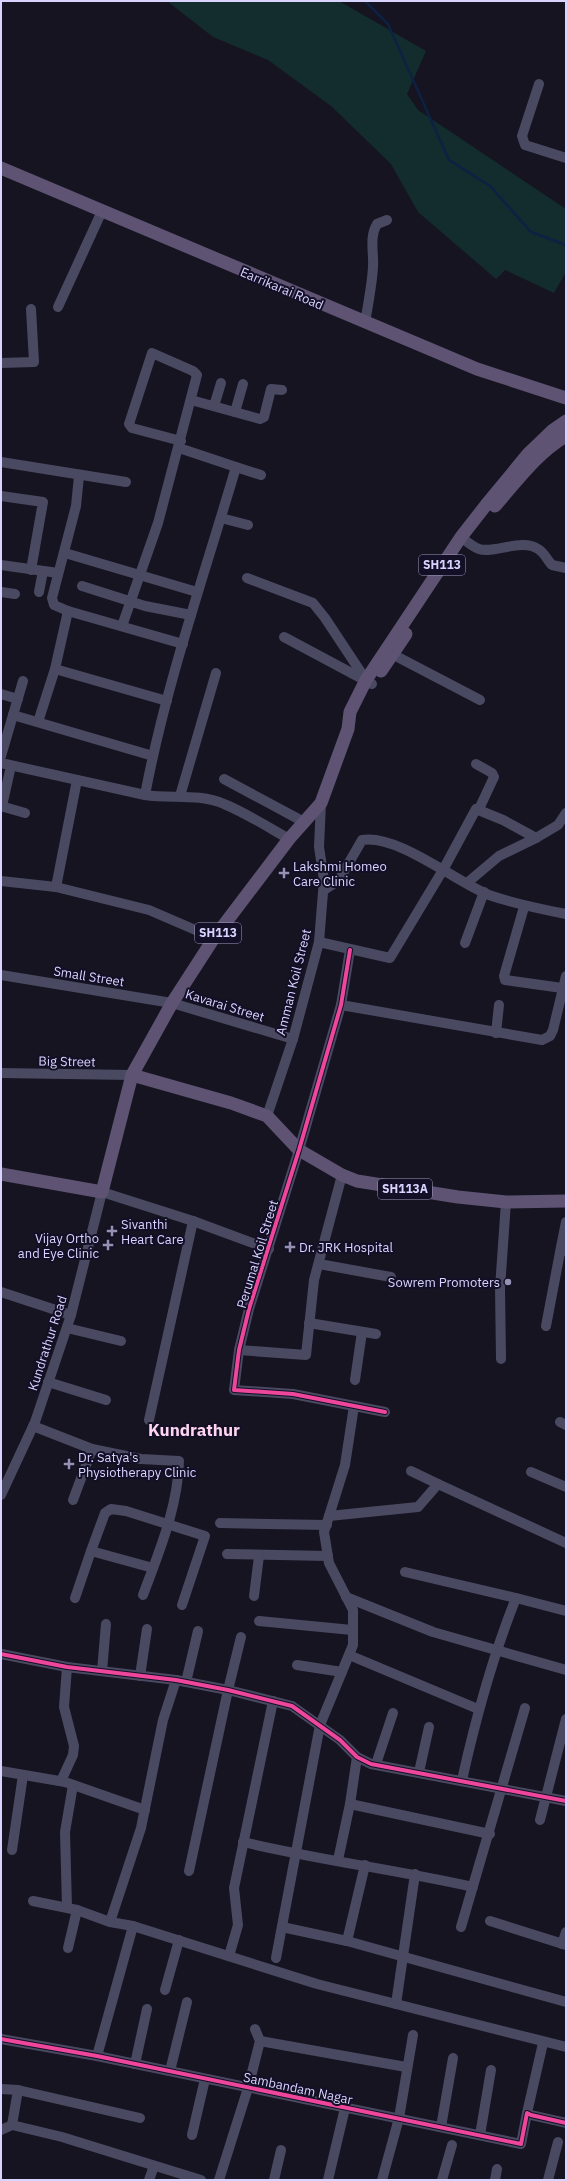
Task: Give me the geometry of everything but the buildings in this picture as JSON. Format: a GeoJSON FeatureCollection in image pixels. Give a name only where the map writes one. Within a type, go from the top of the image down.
{"type":"FeatureCollection","features":[{"type":"Feature","properties":{"kind":"main road","name":"Earrikarai Road"},"geometry":{"type":"LineString","coordinates":[[1,168],[477,369],[566,398]]}},
{"type":"Feature","properties":{"kind":"main road","name":"SH113"},"geometry":{"type":"LineString","coordinates":[[102,1192],[132,1075],[172,1003],[214,938],[289,839],[321,803],[348,729],[350,712],[464,539],[523,460],[553,430],[566,421]]}},
{"type":"Feature","properties":{"kind":"main road","name":"SH113"},"geometry":{"type":"LineString","coordinates":[[369,682],[392,654],[464,539],[525,472],[543,454],[566,436]]}},
{"type":"Feature","properties":{"kind":"main road","name":"SH113A"},"geometry":{"type":"LineString","coordinates":[[132,1075],[223,1100],[267,1116],[300,1150],[342,1175],[357,1181],[458,1197],[506,1202],[566,1201]]}},
{"type":"Feature","properties":{"kind":"main road"},"geometry":{"type":"LineString","coordinates":[[1,1174],[102,1192]]}},
{"type":"Feature","properties":{"kind":"street"},"geometry":{"type":"LineString","coordinates":[[539,84],[522,136],[525,145],[566,158]]}},
{"type":"Feature","properties":{"kind":"street"},"geometry":{"type":"LineString","coordinates":[[58,307],[102,211]]}},
{"type":"Feature","properties":{"kind":"street"},"geometry":{"type":"LineString","coordinates":[[365,323],[373,267],[373,239],[375,227],[377,224],[387,220]]}},
{"type":"Feature","properties":{"kind":"street"},"geometry":{"type":"LineString","coordinates":[[1,363],[34,362],[31,309]]}},
{"type":"Feature","properties":{"kind":"street"},"geometry":{"type":"LineString","coordinates":[[122,626],[129,601],[158,522],[180,445],[196,372],[152,353],[128,424],[132,428],[180,445],[236,467],[261,475]]}},
{"type":"Feature","properties":{"kind":"street"},"geometry":{"type":"LineString","coordinates":[[214,406],[221,383]]}},
{"type":"Feature","properties":{"kind":"street"},"geometry":{"type":"LineString","coordinates":[[235,412],[244,384]]}},
{"type":"Feature","properties":{"kind":"street"},"geometry":{"type":"LineString","coordinates":[[191,400],[263,418],[271,389],[282,390]]}},
{"type":"Feature","properties":{"kind":"street"},"geometry":{"type":"LineString","coordinates":[[1,462],[79,476],[126,482]]}},
{"type":"Feature","properties":{"kind":"street"},"geometry":{"type":"LineString","coordinates":[[145,795],[167,701],[197,592],[236,467]]}},
{"type":"Feature","properties":{"kind":"street"},"geometry":{"type":"LineString","coordinates":[[79,476],[76,506],[65,553],[58,573],[52,602],[54,605],[68,611],[183,644]]}},
{"type":"Feature","properties":{"kind":"street"},"geometry":{"type":"LineString","coordinates":[[1,496],[43,502],[31,570]]}},
{"type":"Feature","properties":{"kind":"street"},"geometry":{"type":"LineString","coordinates":[[221,518],[248,525]]}},
{"type":"Feature","properties":{"kind":"street"},"geometry":{"type":"LineString","coordinates":[[464,539],[480,549],[491,550],[510,545],[536,547],[545,554],[552,565],[566,568]]}},
{"type":"Feature","properties":{"kind":"street"},"geometry":{"type":"LineString","coordinates":[[65,553],[197,592]]}},
{"type":"Feature","properties":{"kind":"street"},"geometry":{"type":"LineString","coordinates":[[1,565],[58,573]]}},
{"type":"Feature","properties":{"kind":"street"},"geometry":{"type":"LineString","coordinates":[[39,592],[43,571]]}},
{"type":"Feature","properties":{"kind":"street"},"geometry":{"type":"LineString","coordinates":[[247,578],[313,603],[369,682]]}},
{"type":"Feature","properties":{"kind":"street"},"geometry":{"type":"LineString","coordinates":[[82,586],[145,606],[191,614]]}},
{"type":"Feature","properties":{"kind":"street"},"geometry":{"type":"LineString","coordinates":[[1,592],[15,594]]}},
{"type":"Feature","properties":{"kind":"street"},"geometry":{"type":"LineString","coordinates":[[38,722],[55,669],[68,611]]}},
{"type":"Feature","properties":{"kind":"street"},"geometry":{"type":"LineString","coordinates":[[284,637],[369,682]]}},
{"type":"Feature","properties":{"kind":"street"},"geometry":{"type":"LineString","coordinates":[[392,654],[480,700]]}},
{"type":"Feature","properties":{"kind":"street"},"geometry":{"type":"LineString","coordinates":[[55,669],[167,701]]}},
{"type":"Feature","properties":{"kind":"street"},"geometry":{"type":"LineString","coordinates":[[180,796],[216,672]]}},
{"type":"Feature","properties":{"kind":"street"},"geometry":{"type":"LineString","coordinates":[[1,756],[3,739],[13,715],[23,681]]}},
{"type":"Feature","properties":{"kind":"street"},"geometry":{"type":"LineString","coordinates":[[1,694],[18,699]]}},
{"type":"Feature","properties":{"kind":"street"},"geometry":{"type":"LineString","coordinates":[[13,715],[153,756]]}},
{"type":"Feature","properties":{"kind":"street"},"geometry":{"type":"LineString","coordinates":[[1,763],[145,795],[159,797],[180,796],[223,803],[289,839]]}},
{"type":"Feature","properties":{"kind":"street"},"geometry":{"type":"LineString","coordinates":[[319,942],[390,958],[443,870],[474,811],[479,809],[494,777],[492,773],[476,764]]}},
{"type":"Feature","properties":{"kind":"street"},"geometry":{"type":"LineString","coordinates":[[11,766],[1,806],[25,813]]}},
{"type":"Feature","properties":{"kind":"street"},"geometry":{"type":"LineString","coordinates":[[224,779],[304,822]]}},
{"type":"Feature","properties":{"kind":"street"},"geometry":{"type":"LineString","coordinates":[[56,887],[77,780]]}},
{"type":"Feature","properties":{"kind":"street","name":"Amman Koil Street"},"geometry":{"type":"LineString","coordinates":[[267,1116],[293,1039],[319,942],[324,890],[319,847],[321,803]]}},
{"type":"Feature","properties":{"kind":"street"},"geometry":{"type":"LineString","coordinates":[[479,809],[536,838]]}},
{"type":"Feature","properties":{"kind":"street"},"geometry":{"type":"LineString","coordinates":[[467,883],[498,856],[536,838],[558,825],[565,816]]}},
{"type":"Feature","properties":{"kind":"street"},"geometry":{"type":"LineString","coordinates":[[324,890],[339,880],[362,840],[381,841],[411,852],[484,892],[524,907],[566,914]]}},
{"type":"Feature","properties":{"kind":"street"},"geometry":{"type":"LineString","coordinates":[[1,881],[56,887],[149,910],[214,938]]}},
{"type":"Feature","properties":{"kind":"street"},"geometry":{"type":"LineString","coordinates":[[466,943],[484,892]]}},
{"type":"Feature","properties":{"kind":"street"},"geometry":{"type":"LineString","coordinates":[[524,907],[504,980],[562,988]]}},
{"type":"Feature","properties":{"kind":"street","name":"Perumal Koil Street"},"geometry":{"type":"LineString","coordinates":[[350,950],[341,1006],[300,1150],[249,1309],[239,1350],[234,1390],[293,1394],[354,1406]]}},
{"type":"Feature","properties":{"kind":"street","name":"Small Street"},"geometry":{"type":"LineString","coordinates":[[1,976],[172,1003]]}},
{"type":"Feature","properties":{"kind":"street"},"geometry":{"type":"LineString","coordinates":[[341,1006],[542,1040],[550,1036],[566,976]]}},
{"type":"Feature","properties":{"kind":"street","name":"Kavarai Street"},"geometry":{"type":"LineString","coordinates":[[172,1003],[293,1039]]}},
{"type":"Feature","properties":{"kind":"street"},"geometry":{"type":"LineString","coordinates":[[496,1033],[499,1005]]}},
{"type":"Feature","properties":{"kind":"street","name":"Big Street"},"geometry":{"type":"LineString","coordinates":[[1,1073],[132,1075]]}},
{"type":"Feature","properties":{"kind":"street"},"geometry":{"type":"LineString","coordinates":[[239,1350],[306,1355],[314,1280],[342,1175]]}},
{"type":"Feature","properties":{"kind":"street"},"geometry":{"type":"LineString","coordinates":[[102,1192],[193,1221],[269,1249]]}},
{"type":"Feature","properties":{"kind":"street","name":"Kundrathur Road"},"geometry":{"type":"LineString","coordinates":[[1,1495],[33,1426],[71,1315],[102,1192]]}},
{"type":"Feature","properties":{"kind":"street"},"geometry":{"type":"LineString","coordinates":[[501,1359],[500,1288],[506,1202]]}},
{"type":"Feature","properties":{"kind":"street"},"geometry":{"type":"LineString","coordinates":[[149,1420],[193,1221]]}},
{"type":"Feature","properties":{"kind":"street"},"geometry":{"type":"LineString","coordinates":[[546,1326],[564,1249],[566,1222]]}},
{"type":"Feature","properties":{"kind":"street"},"geometry":{"type":"LineString","coordinates":[[319,1264],[391,1277]]}},
{"type":"Feature","properties":{"kind":"street"},"geometry":{"type":"LineString","coordinates":[[1,1292],[71,1315]]}},
{"type":"Feature","properties":{"kind":"street"},"geometry":{"type":"LineString","coordinates":[[309,1323],[376,1334]]}},
{"type":"Feature","properties":{"kind":"street"},"geometry":{"type":"LineString","coordinates":[[66,1328],[121,1341]]}},
{"type":"Feature","properties":{"kind":"street"},"geometry":{"type":"LineString","coordinates":[[355,1380],[362,1332]]}},
{"type":"Feature","properties":{"kind":"street"},"geometry":{"type":"LineString","coordinates":[[48,1382],[106,1400]]}},
{"type":"Feature","properties":{"kind":"street"},"geometry":{"type":"LineString","coordinates":[[276,1958],[320,1725],[353,1645],[353,1610],[329,1563],[324,1532],[345,1465],[354,1406],[385,1412]]}},
{"type":"Feature","properties":{"kind":"street"},"geometry":{"type":"LineString","coordinates":[[33,1426],[92,1449],[140,1459],[179,1461],[178,1481],[167,1525],[143,1595]]}},
{"type":"Feature","properties":{"kind":"street"},"geometry":{"type":"LineString","coordinates":[[73,1500],[92,1449]]}},
{"type":"Feature","properties":{"kind":"street"},"geometry":{"type":"LineString","coordinates":[[411,1471],[566,1544]]}},
{"type":"Feature","properties":{"kind":"street"},"geometry":{"type":"LineString","coordinates":[[531,1472],[566,1487]]}},
{"type":"Feature","properties":{"kind":"street"},"geometry":{"type":"LineString","coordinates":[[220,1523],[328,1520],[418,1507],[438,1484]]}},
{"type":"Feature","properties":{"kind":"street"},"geometry":{"type":"LineString","coordinates":[[75,1598],[105,1514],[111,1509],[126,1511],[205,1536],[182,1605]]}},
{"type":"Feature","properties":{"kind":"street"},"geometry":{"type":"LineString","coordinates":[[91,1551],[153,1568]]}},
{"type":"Feature","properties":{"kind":"street"},"geometry":{"type":"LineString","coordinates":[[227,1554],[259,1556],[328,1556]]}},
{"type":"Feature","properties":{"kind":"street"},"geometry":{"type":"LineString","coordinates":[[254,1596],[259,1556]]}},
{"type":"Feature","properties":{"kind":"street"},"geometry":{"type":"LineString","coordinates":[[405,1572],[566,1611]]}},
{"type":"Feature","properties":{"kind":"street"},"geometry":{"type":"LineString","coordinates":[[346,1597],[433,1632],[566,1670]]}},
{"type":"Feature","properties":{"kind":"street"},"geometry":{"type":"LineString","coordinates":[[462,1780],[478,1709],[492,1670],[496,1649],[516,1598]]}},
{"type":"Feature","properties":{"kind":"street"},"geometry":{"type":"LineString","coordinates":[[259,1621],[352,1630]]}},
{"type":"Feature","properties":{"kind":"street"},"geometry":{"type":"LineString","coordinates":[[102,1672],[106,1624]]}},
{"type":"Feature","properties":{"kind":"street"},"geometry":{"type":"LineString","coordinates":[[140,1676],[146,1629]]}},
{"type":"Feature","properties":{"kind":"street"},"geometry":{"type":"LineString","coordinates":[[110,1922],[141,1828],[164,1720],[181,1681],[198,1631]]}},
{"type":"Feature","properties":{"kind":"street"},"geometry":{"type":"LineString","coordinates":[[190,1871],[228,1690],[241,1637]]}},
{"type":"Feature","properties":{"kind":"street"},"geometry":{"type":"LineString","coordinates":[[1,1654],[67,1667],[181,1681],[273,1701],[292,1706],[340,1740],[357,1757],[376,1764],[462,1780],[502,1790],[566,1801]]}},
{"type":"Feature","properties":{"kind":"street"},"geometry":{"type":"LineString","coordinates":[[349,1656],[478,1709]]}},
{"type":"Feature","properties":{"kind":"street"},"geometry":{"type":"LineString","coordinates":[[297,1664],[342,1672]]}},
{"type":"Feature","properties":{"kind":"street"},"geometry":{"type":"LineString","coordinates":[[67,1667],[64,1707],[74,1746],[67,1783],[65,1832],[72,1908],[68,1948]]}},
{"type":"Feature","properties":{"kind":"street"},"geometry":{"type":"LineString","coordinates":[[230,1956],[238,1925],[234,1888],[273,1701]]}},
{"type":"Feature","properties":{"kind":"street"},"geometry":{"type":"LineString","coordinates":[[461,1927],[490,1834],[525,1708]]}},
{"type":"Feature","properties":{"kind":"street"},"geometry":{"type":"LineString","coordinates":[[376,1764],[393,1713]]}},
{"type":"Feature","properties":{"kind":"street"},"geometry":{"type":"LineString","coordinates":[[540,1820],[566,1719]]}},
{"type":"Feature","properties":{"kind":"street"},"geometry":{"type":"LineString","coordinates":[[419,1772],[429,1727]]}},
{"type":"Feature","properties":{"kind":"street"},"geometry":{"type":"LineString","coordinates":[[338,1860],[350,1804],[357,1757]]}},
{"type":"Feature","properties":{"kind":"street"},"geometry":{"type":"LineString","coordinates":[[1,1771],[67,1783],[145,1810]]}},
{"type":"Feature","properties":{"kind":"street"},"geometry":{"type":"LineString","coordinates":[[12,1850],[23,1775]]}},
{"type":"Feature","properties":{"kind":"street"},"geometry":{"type":"LineString","coordinates":[[350,1804],[490,1834]]}},
{"type":"Feature","properties":{"kind":"street"},"geometry":{"type":"LineString","coordinates":[[243,1842],[296,1854],[415,1874],[473,1887]]}},
{"type":"Feature","properties":{"kind":"street"},"geometry":{"type":"LineString","coordinates":[[347,1940],[365,1865]]}},
{"type":"Feature","properties":{"kind":"street"},"geometry":{"type":"LineString","coordinates":[[396,2004],[415,1874]]}},
{"type":"Feature","properties":{"kind":"street"},"geometry":{"type":"LineString","coordinates":[[33,1901],[72,1908],[110,1922],[133,1926],[316,1984],[469,2021],[543,2043],[566,2048]]}},
{"type":"Feature","properties":{"kind":"street"},"geometry":{"type":"LineString","coordinates":[[490,1921],[564,1944],[566,1932]]}},
{"type":"Feature","properties":{"kind":"street"},"geometry":{"type":"LineString","coordinates":[[98,2056],[133,1926]]}},
{"type":"Feature","properties":{"kind":"street"},"geometry":{"type":"LineString","coordinates":[[282,1927],[347,1940],[402,1957],[566,2002]]}},
{"type":"Feature","properties":{"kind":"street"},"geometry":{"type":"LineString","coordinates":[[165,1990],[178,1940]]}},
{"type":"Feature","properties":{"kind":"street"},"geometry":{"type":"LineString","coordinates":[[170,2071],[187,2002]]}},
{"type":"Feature","properties":{"kind":"street"},"geometry":{"type":"LineString","coordinates":[[135,2064],[147,2009]]}},
{"type":"Feature","properties":{"kind":"street"},"geometry":{"type":"LineString","coordinates":[[219,2180],[248,2088],[260,2041],[255,2029]]}},
{"type":"Feature","properties":{"kind":"street"},"geometry":{"type":"LineString","coordinates":[[382,2180],[399,2118],[406,2067],[413,2035]]}},
{"type":"Feature","properties":{"kind":"street","name":"Sambandam Nagar"},"geometry":{"type":"LineString","coordinates":[[1,2039],[98,2056],[520,2144],[527,2113]]}},
{"type":"Feature","properties":{"kind":"street"},"geometry":{"type":"LineString","coordinates":[[260,2041],[406,2067]]}},
{"type":"Feature","properties":{"kind":"street"},"geometry":{"type":"LineString","coordinates":[[543,2043],[527,2107],[527,2113],[566,2123]]}},
{"type":"Feature","properties":{"kind":"street"},"geometry":{"type":"LineString","coordinates":[[441,2127],[453,2058]]}},
{"type":"Feature","properties":{"kind":"street"},"geometry":{"type":"LineString","coordinates":[[480,2135],[491,2070]]}},
{"type":"Feature","properties":{"kind":"street"},"geometry":{"type":"LineString","coordinates":[[192,2135],[205,2079]]}},
{"type":"Feature","properties":{"kind":"street"},"geometry":{"type":"LineString","coordinates":[[1,2089],[18,2090],[140,2118]]}},
{"type":"Feature","properties":{"kind":"street"},"geometry":{"type":"LineString","coordinates":[[12,2125],[18,2090]]}},
{"type":"Feature","properties":{"kind":"street"},"geometry":{"type":"LineString","coordinates":[[328,2180],[345,2108]]}},
{"type":"Feature","properties":{"kind":"street"},"geometry":{"type":"LineString","coordinates":[[1,2130],[12,2125],[62,2137],[201,2180]]}},
{"type":"Feature","properties":{"kind":"street"},"geometry":{"type":"LineString","coordinates":[[548,2180],[558,2142]]}},
{"type":"Feature","properties":{"kind":"street"},"geometry":{"type":"LineString","coordinates":[[442,2180],[452,2145]]}},
{"type":"Feature","properties":{"kind":"street"},"geometry":{"type":"LineString","coordinates":[[274,2180],[281,2150]]}},
{"type":"Feature","properties":{"kind":"street"},"geometry":{"type":"LineString","coordinates":[[149,2180],[154,2166]]}},
{"type":"Feature","properties":{"kind":"street"},"geometry":{"type":"LineString","coordinates":[[495,2180],[497,2169]]}},
{"type":"Feature","properties":{"kind":"green space"},"geometry":{"type":"Polygon","coordinates":[[[167,1],[339,1],[426,51],[407,94],[418,110],[566,209],[566,272],[554,293],[505,270],[496,279],[418,212],[391,164],[331,106],[268,60],[213,37],[167,1]]]}},
{"type":"Feature","properties":{"kind":"waterway"},"geometry":{"type":"LineString","coordinates":[[365,1],[388,24],[449,160],[490,186],[531,232],[566,245]]}},
{"type":"Feature","properties":{"kind":"cycle path"},"geometry":{"type":"LineString","coordinates":[[350,950],[341,1005],[299,1150],[249,1309],[239,1350],[234,1390],[293,1394],[385,1412]]}},
{"type":"Feature","properties":{"kind":"cycle path"},"geometry":{"type":"LineString","coordinates":[[1,1654],[67,1667],[176,1680],[228,1690],[292,1706],[340,1740],[357,1757],[371,1764],[566,1801]]}},
{"type":"Feature","properties":{"kind":"cycle path"},"geometry":{"type":"LineString","coordinates":[[1,2039],[97,2056],[521,2144],[527,2113],[566,2123]]}},
{"type":"Feature","properties":{"kind":"place","name":"Lakshmi Homeo Care Clinic"},"geometry":{"type":"Point","coordinates":[284,873]}},
{"type":"Feature","properties":{"kind":"place","name":"Sivanthi Heart Care"},"geometry":{"type":"Point","coordinates":[112,1231]}},
{"type":"Feature","properties":{"kind":"place","name":"Vijay Ortho and Eye Clinic"},"geometry":{"type":"Point","coordinates":[108,1245]}},
{"type":"Feature","properties":{"kind":"place","name":"Dr. JRK Hospital"},"geometry":{"type":"Point","coordinates":[290,1247]}},
{"type":"Feature","properties":{"kind":"place","name":"Sowrem Promoters"},"geometry":{"type":"Point","coordinates":[508,1282]}},
{"type":"Feature","properties":{"kind":"place","name":"Dr. Satya's Physiotherapy Clinic"},"geometry":{"type":"Point","coordinates":[69,1464]}},
{"type":"Feature","properties":{"kind":"district","name":"Kundrathur"},"geometry":{"type":"Point","coordinates":[194,1430]}}]}
